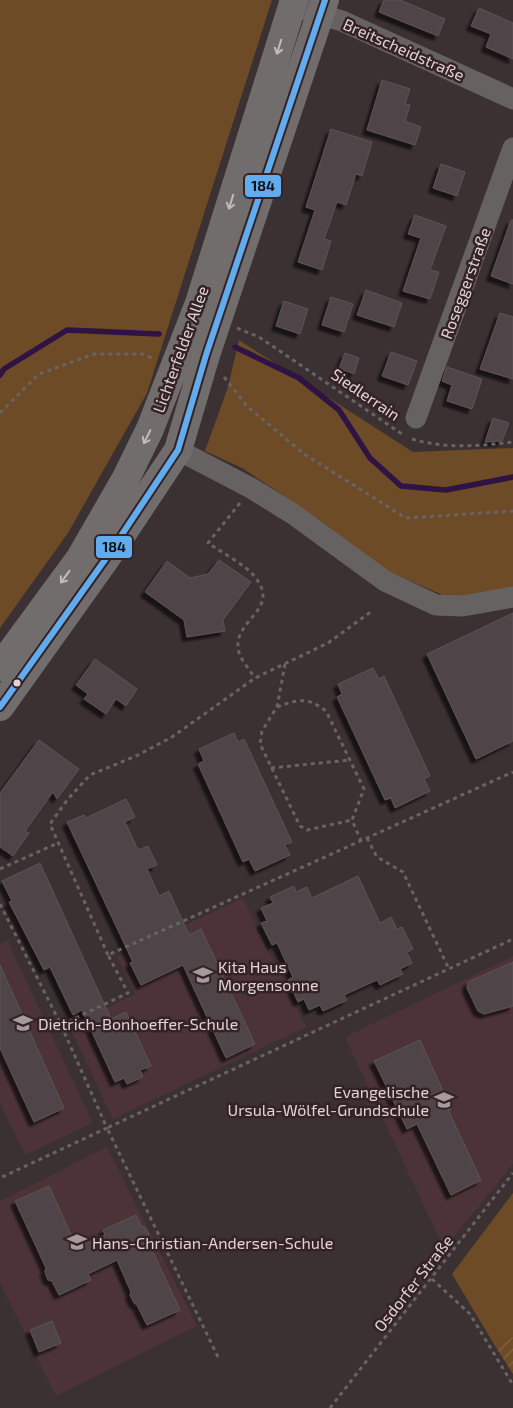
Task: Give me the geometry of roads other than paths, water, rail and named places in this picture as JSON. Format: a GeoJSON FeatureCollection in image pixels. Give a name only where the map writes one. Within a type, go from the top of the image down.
{"type":"FeatureCollection","features":[{"type":"Feature","properties":{"kind":"main road","name":"Lichterfelder Allee"},"geometry":{"type":"LineString","coordinates":[[0,667],[80,558],[126,478],[150,429],[199,303],[293,3]]}},
{"type":"Feature","properties":{"kind":"main road","name":"Lichterfelder Allee"},"geometry":{"type":"LineString","coordinates":[[0,707],[107,557],[178,450],[206,355],[323,7]]}},
{"type":"Feature","properties":{"kind":"street","name":"Breitscheidstraße"},"geometry":{"type":"LineString","coordinates":[[293,3],[323,7],[342,21],[513,99]]}},
{"type":"Feature","properties":{"kind":"street","name":"Roseggerstraße"},"geometry":{"type":"LineString","coordinates":[[416,418],[513,148]]}},
{"type":"Feature","properties":{"kind":"street"},"geometry":{"type":"LineString","coordinates":[[178,450],[251,488],[293,514],[384,581],[436,605],[462,606],[513,597]]}},
{"type":"Feature","properties":{"kind":"waterway"},"geometry":{"type":"LineString","coordinates":[[0,375],[4,369],[67,330],[159,334]]}},
{"type":"Feature","properties":{"kind":"waterway"},"geometry":{"type":"LineString","coordinates":[[235,347],[299,378],[339,410],[370,458],[401,486],[446,490],[513,477]]}},
{"type":"Feature","properties":{"kind":"place","name":"Kita Haus Morgensonne"},"geometry":{"type":"Point","coordinates":[203,975]}},
{"type":"Feature","properties":{"kind":"place","name":"Dietrich-Bonhoeffer-Schule"},"geometry":{"type":"Point","coordinates":[23,1023]}},
{"type":"Feature","properties":{"kind":"place","name":"Evangelische Ursula-Wölfel-Grundschule"},"geometry":{"type":"Point","coordinates":[444,1100]}},
{"type":"Feature","properties":{"kind":"place","name":"Hans-Christian-Andersen-Schule"},"geometry":{"type":"Point","coordinates":[77,1242]}}]}
